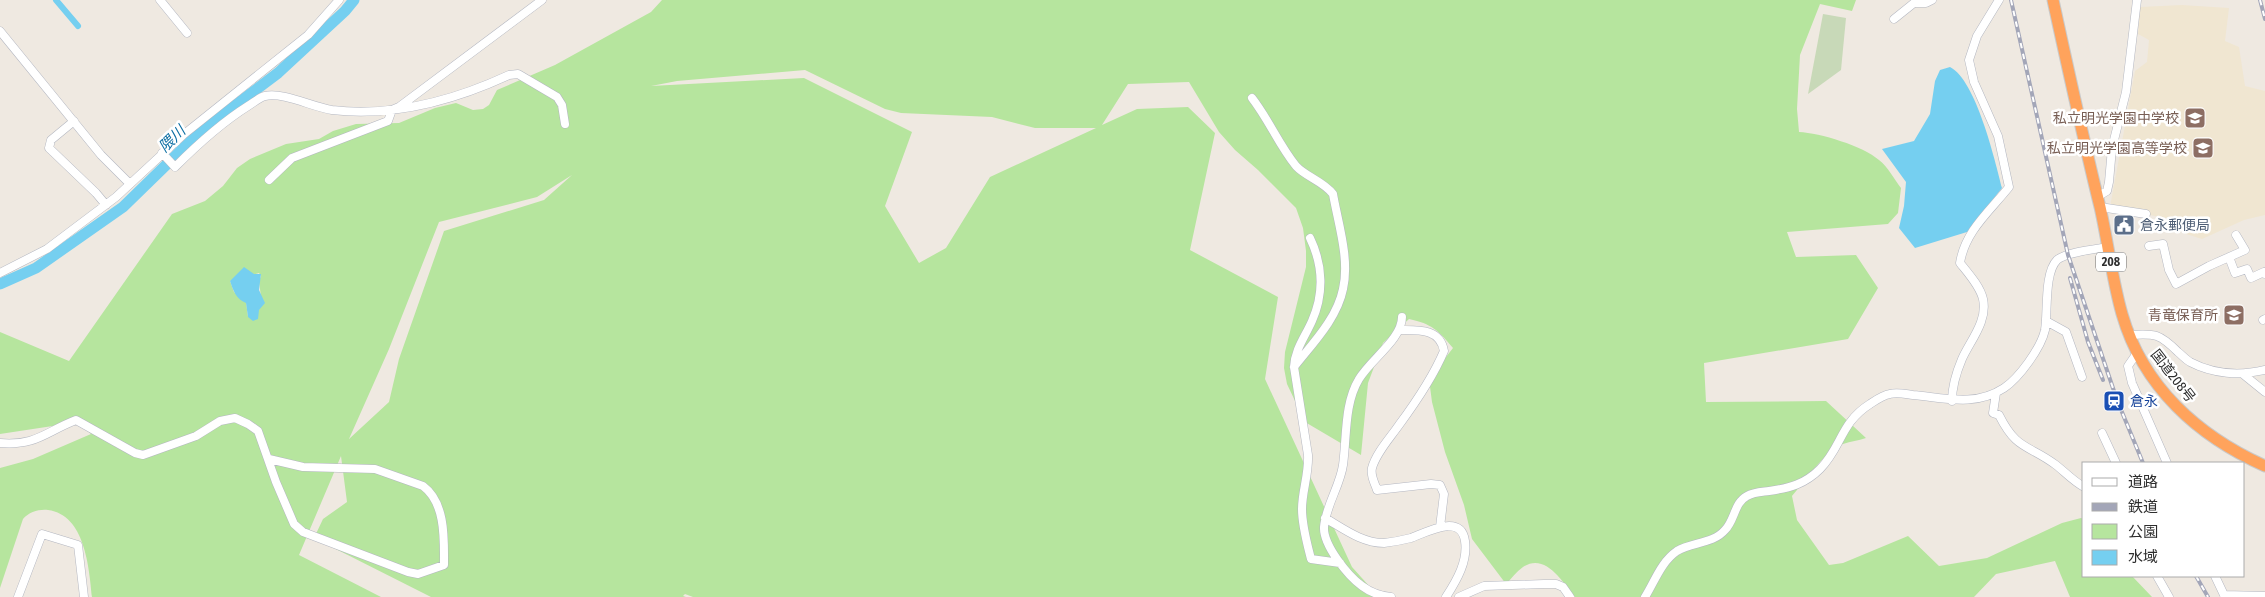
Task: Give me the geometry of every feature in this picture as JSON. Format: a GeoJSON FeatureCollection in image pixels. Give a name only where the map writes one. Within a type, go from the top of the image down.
{"type":"FeatureCollection","features":[{"type":"Feature","properties":{"kind":"highway","name":"国道208号"},"geometry":{"type":"LineString","coordinates":[[2053,0],[2099,202],[2122,315],[2137,353],[2154,380],[2189,418],[2220,443],[2265,466]]}},
{"type":"Feature","properties":{"kind":"street"},"geometry":{"type":"LineString","coordinates":[[160,0],[187,33]]}},
{"type":"Feature","properties":{"kind":"street"},"geometry":{"type":"LineString","coordinates":[[269,180],[292,158],[377,126],[388,120],[395,109],[542,0]]}},
{"type":"Feature","properties":{"kind":"street"},"geometry":{"type":"LineString","coordinates":[[1894,19],[1914,3],[1926,3],[1932,0]]}},
{"type":"Feature","properties":{"kind":"street"},"geometry":{"type":"LineString","coordinates":[[1952,400],[1952,387],[1962,360],[1977,332],[1984,306],[1982,296],[1960,263],[1962,251],[1971,233],[2009,187],[1998,136],[1974,82],[1969,60],[1971,48],[1999,0]]}},
{"type":"Feature","properties":{"kind":"street"},"geometry":{"type":"LineString","coordinates":[[2137,0],[2126,92],[2112,148],[2107,191],[2099,202],[2146,214]]}},
{"type":"Feature","properties":{"kind":"street"},"geometry":{"type":"LineString","coordinates":[[1,271],[47,249],[106,205],[217,107],[262,74],[308,35],[336,1]]}},
{"type":"Feature","properties":{"kind":"street"},"geometry":{"type":"LineString","coordinates":[[0,31],[101,155],[130,184]]}},
{"type":"Feature","properties":{"kind":"street"},"geometry":{"type":"LineString","coordinates":[[164,155],[175,167],[198,143],[231,117],[264,96],[284,97],[307,105],[332,110],[377,112],[453,98],[509,75],[518,74],[557,97],[562,105],[565,124]]}},
{"type":"Feature","properties":{"kind":"street"},"geometry":{"type":"LineString","coordinates":[[1252,98],[1273,129],[1284,151],[1298,168],[1333,194],[1344,259],[1343,291],[1330,320],[1294,367]]}},
{"type":"Feature","properties":{"kind":"street"},"geometry":{"type":"LineString","coordinates":[[74,121],[51,140],[49,148],[106,205]]}},
{"type":"Feature","properties":{"kind":"street"},"geometry":{"type":"LineString","coordinates":[[2149,246],[2163,244],[2169,270],[2176,284],[2245,250],[2236,234]]}},
{"type":"Feature","properties":{"kind":"street"},"geometry":{"type":"LineString","coordinates":[[1310,238],[1317,258],[1321,284],[1320,298],[1312,321],[1295,356],[1294,367],[1308,455],[1302,510],[1311,559],[1340,562]]}},
{"type":"Feature","properties":{"kind":"street"},"geometry":{"type":"LineString","coordinates":[[1645,597],[1660,569],[1670,557],[1683,548],[1712,539],[1720,534],[1729,525],[1742,499],[1755,492],[1796,486],[1811,478],[1829,459],[1849,422],[1864,408],[1881,397],[1899,393],[1972,401],[1996,393],[2020,373],[2040,344],[2046,321],[2050,275],[2056,262],[2063,256],[2108,247]]}},
{"type":"Feature","properties":{"kind":"street"},"geometry":{"type":"LineString","coordinates":[[2229,257],[2235,273],[2247,269],[2251,278],[2264,272],[2265,274]]}},
{"type":"Feature","properties":{"kind":"street"},"geometry":{"type":"LineString","coordinates":[[1391,597],[1376,593],[1362,586],[1340,562],[1325,538],[1325,518],[1342,469],[1347,415],[1356,386],[1374,358],[1399,330],[1402,317]]}},
{"type":"Feature","properties":{"kind":"street"},"geometry":{"type":"LineString","coordinates":[[2046,321],[2066,332],[2082,377]]}},
{"type":"Feature","properties":{"kind":"street"},"geometry":{"type":"LineString","coordinates":[[1399,330],[1432,333],[1439,338],[1444,351],[1409,411],[1380,453],[1372,468],[1372,479],[1377,490],[1431,484],[1440,485],[1444,494],[1440,527]]}},
{"type":"Feature","properties":{"kind":"street"},"geometry":{"type":"LineString","coordinates":[[2130,335],[2152,333],[2164,338],[2188,361],[2208,369],[2244,375],[2265,370]]}},
{"type":"Feature","properties":{"kind":"street"},"geometry":{"type":"LineString","coordinates":[[2137,353],[2128,366],[2132,383],[2167,462]]}},
{"type":"Feature","properties":{"kind":"street"},"geometry":{"type":"LineString","coordinates":[[2244,375],[2265,392]]}},
{"type":"Feature","properties":{"kind":"street"},"geometry":{"type":"LineString","coordinates":[[1996,393],[1993,413],[1999,415],[2008,433],[2020,445],[2038,453],[2082,486]]}},
{"type":"Feature","properties":{"kind":"street"},"geometry":{"type":"LineString","coordinates":[[0,443],[17,444],[32,441],[76,420],[135,453],[148,455],[196,436],[220,421],[234,418],[248,424],[258,432],[294,524],[303,532],[408,572],[418,574],[444,565],[444,522],[428,490],[423,486],[375,469],[302,467],[269,459]]}},
{"type":"Feature","properties":{"kind":"street"},"geometry":{"type":"LineString","coordinates":[[2102,433],[2116,462]]}},
{"type":"Feature","properties":{"kind":"street"},"geometry":{"type":"LineString","coordinates":[[1325,518],[1359,538],[1384,543],[1404,540],[1440,527],[1452,526],[1462,531],[1466,548],[1457,579],[1446,597]]}},
{"type":"Feature","properties":{"kind":"street"},"geometry":{"type":"LineString","coordinates":[[18,597],[42,534],[78,545],[84,597]]}},
{"type":"Feature","properties":{"kind":"street"},"geometry":{"type":"LineString","coordinates":[[2158,577],[2169,597]]}},
{"type":"Feature","properties":{"kind":"street"},"geometry":{"type":"LineString","coordinates":[[2216,577],[2225,596],[2265,596]]}},
{"type":"Feature","properties":{"kind":"street"},"geometry":{"type":"LineString","coordinates":[[1459,597],[1484,586],[1544,584],[1564,587],[1570,597]]}},
{"type":"Feature","properties":{"kind":"shaded area","name":"私立明光学園中学校"},"geometry":{"type":"Polygon","coordinates":[[[2182,5],[2229,8],[2225,41],[2239,47],[2245,86],[2265,91],[2265,215],[2244,220],[2202,239],[2186,234],[2180,221],[2110,207],[2135,71],[2147,62],[2149,40],[2138,34],[2140,7],[2182,5]]]}},
{"type":"Feature","properties":{"kind":"green space"},"geometry":{"type":"Polygon","coordinates":[[[662,0],[1856,0],[1852,11],[1820,4],[1800,55],[1797,109],[1799,132],[1841,141],[1863,150],[1879,160],[1901,188],[1898,213],[1888,224],[1787,232],[1796,257],[1856,255],[1878,288],[1848,339],[1704,363],[1706,402],[1826,401],[1866,438],[1843,444],[1829,453],[1792,496],[1797,520],[1829,565],[1843,563],[1908,536],[1939,566],[1987,558],[2062,523],[2081,518],[2082,577],[2133,577],[2152,597],[2070,597],[2055,561],[1996,574],[1974,597],[1575,597],[1553,571],[1539,563],[1531,563],[1523,567],[1506,584],[1472,539],[1464,505],[1445,452],[1432,402],[1429,379],[1453,348],[1439,332],[1423,323],[1409,319],[1383,343],[1368,383],[1361,455],[1305,422],[1287,384],[1284,368],[1285,352],[1306,267],[1303,228],[1296,208],[1235,150],[1219,132],[1189,82],[1128,84],[1102,125],[1137,109],[1188,107],[1215,133],[1190,250],[1278,297],[1265,379],[1352,567],[1379,597],[693,597],[685,594],[683,596],[686,597],[431,597],[314,538],[323,519],[347,502],[341,456],[299,555],[381,597],[92,597],[87,558],[77,532],[70,521],[60,514],[48,510],[31,513],[23,519],[0,588],[0,468],[33,459],[91,434],[79,422],[0,434],[0,332],[69,361],[172,214],[205,201],[223,186],[237,168],[250,159],[286,144],[319,139],[333,131],[356,124],[399,123],[435,108],[456,103],[473,110],[483,109],[489,105],[497,90],[555,65],[651,12],[662,0]],[[805,70],[677,81],[651,86],[804,78],[912,132],[885,206],[919,263],[946,248],[990,177],[1096,128],[1035,128],[992,117],[901,113],[885,109],[805,70]],[[572,175],[537,197],[439,222],[389,349],[349,439],[389,402],[399,359],[444,231],[544,200],[572,175]],[[259,273],[230,281],[234,292],[246,302],[248,317],[259,310],[261,297],[259,281],[261,276],[259,273]]]}},
{"type":"Feature","properties":{"kind":"green space"},"geometry":{"type":"Polygon","coordinates":[[[1823,14],[1846,18],[1841,70],[1808,94],[1823,14]]]}},
{"type":"Feature","properties":{"kind":"water"},"geometry":{"type":"Polygon","coordinates":[[[1950,67],[1968,87],[1976,104],[2002,188],[1967,232],[1915,248],[1899,228],[1904,206],[1906,182],[1882,149],[1914,141],[1930,114],[1935,81],[1940,70],[1950,67]]]}},
{"type":"Feature","properties":{"kind":"water"},"geometry":{"type":"Polygon","coordinates":[[[244,267],[254,274],[261,274],[259,290],[265,303],[259,310],[258,319],[253,321],[248,317],[246,303],[237,297],[230,281],[244,267]]]}},
{"type":"Feature","properties":{"kind":"waterway"},"geometry":{"type":"LineString","coordinates":[[56,0],[78,26]]}},
{"type":"Feature","properties":{"kind":"waterway","name":"隈川"},"geometry":{"type":"LineString","coordinates":[[0,284],[36,268],[123,207],[200,132],[278,73],[345,11],[354,0]]}},
{"type":"Feature","properties":{"kind":"railway"},"geometry":{"type":"LineString","coordinates":[[2011,0],[2068,255],[2117,400],[2143,462]]}},
{"type":"Feature","properties":{"kind":"railway"},"geometry":{"type":"LineString","coordinates":[[2260,0],[2265,19]]}},
{"type":"Feature","properties":{"kind":"railway"},"geometry":{"type":"LineString","coordinates":[[2070,278],[2088,342],[2103,380]]}},
{"type":"Feature","properties":{"kind":"railway"},"geometry":{"type":"LineString","coordinates":[[2197,577],[2208,597]]}},
{"type":"Feature","properties":{"kind":"place","name":"私立明光学園中学校"},"geometry":{"type":"Point","coordinates":[2195,118]}},
{"type":"Feature","properties":{"kind":"place","name":"私立明光学園高等学校"},"geometry":{"type":"Point","coordinates":[2203,148]}},
{"type":"Feature","properties":{"kind":"place","name":"倉永郵便局"},"geometry":{"type":"Point","coordinates":[2124,225]}},
{"type":"Feature","properties":{"kind":"place","name":"青竜保育所"},"geometry":{"type":"Point","coordinates":[2234,315]}},
{"type":"Feature","properties":{"kind":"place","name":"倉永"},"geometry":{"type":"Point","coordinates":[2114,401]}}]}
